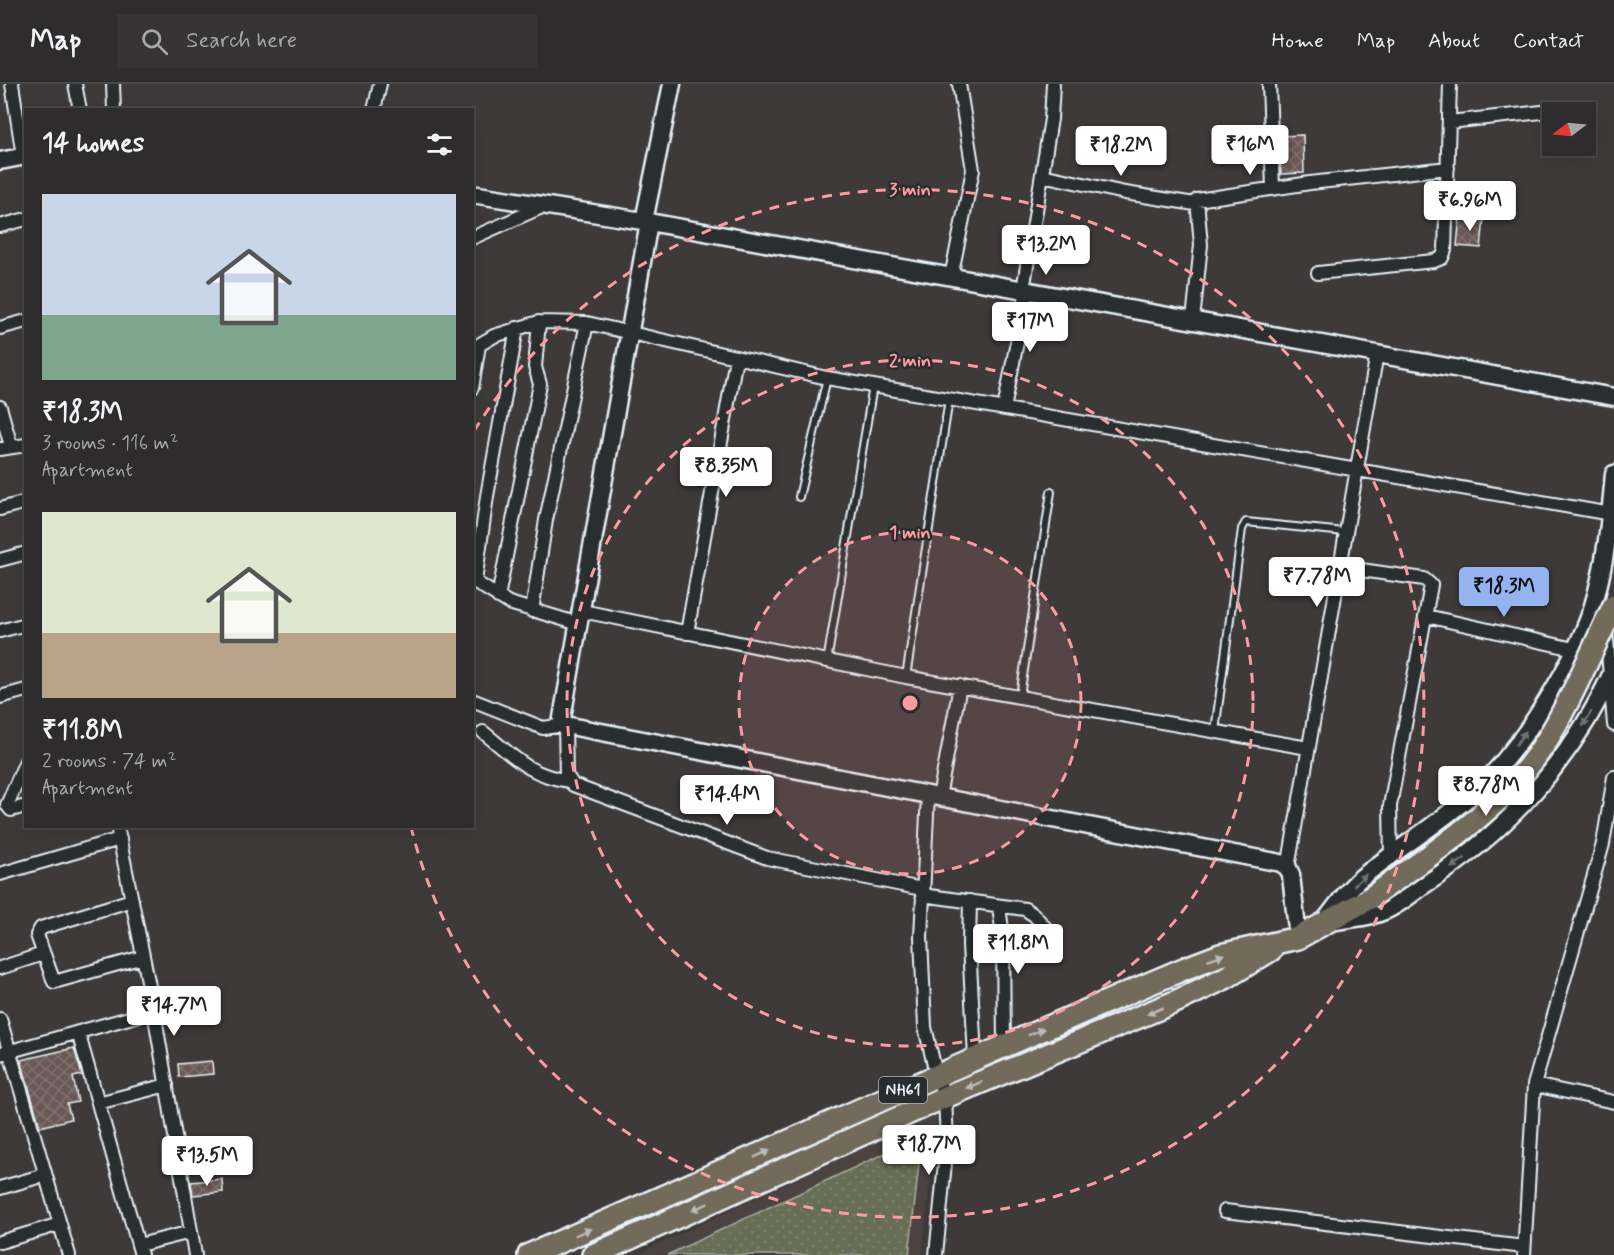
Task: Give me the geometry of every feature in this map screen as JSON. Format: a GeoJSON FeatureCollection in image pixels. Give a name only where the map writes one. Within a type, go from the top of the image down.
{"type":"FeatureCollection","features":[{"type":"Feature","properties":{"kind":"highway","name":"NH61"},"geometry":{"type":"LineString","coordinates":[[593,1255],[945,1097],[1175,1002],[1227,977],[1370,898],[1465,828],[1526,769],[1546,741],[1564,708],[1614,605]]}},
{"type":"Feature","properties":{"kind":"highway","name":"NH61"},"geometry":{"type":"LineString","coordinates":[[529,1255],[868,1108],[975,1057],[1220,955],[1290,941]]}},
{"type":"Feature","properties":{"kind":"street"},"geometry":{"type":"LineString","coordinates":[[0,161],[24,156],[12,84]]}},
{"type":"Feature","properties":{"kind":"street"},"geometry":{"type":"LineString","coordinates":[[75,84],[80,108]]}},
{"type":"Feature","properties":{"kind":"street"},"geometry":{"type":"LineString","coordinates":[[112,84],[114,108]]}},
{"type":"Feature","properties":{"kind":"street"},"geometry":{"type":"LineString","coordinates":[[374,108],[380,84]]}},
{"type":"Feature","properties":{"kind":"street"},"geometry":{"type":"LineString","coordinates":[[569,781],[566,775],[565,724],[562,718],[646,222],[672,84]]}},
{"type":"Feature","properties":{"kind":"street"},"geometry":{"type":"LineString","coordinates":[[951,277],[973,170],[959,84]]}},
{"type":"Feature","properties":{"kind":"street"},"geometry":{"type":"LineString","coordinates":[[1004,409],[1051,119],[1053,84]]}},
{"type":"Feature","properties":{"kind":"street"},"geometry":{"type":"LineString","coordinates":[[1269,84],[1273,188]]}},
{"type":"Feature","properties":{"kind":"street"},"geometry":{"type":"LineString","coordinates":[[1318,273],[1434,261],[1442,258],[1445,250],[1450,84]]}},
{"type":"Feature","properties":{"kind":"street"},"geometry":{"type":"LineString","coordinates":[[1449,122],[1542,112]]}},
{"type":"Feature","properties":{"kind":"street"},"geometry":{"type":"LineString","coordinates":[[1195,204],[1201,198],[1448,168]]}},
{"type":"Feature","properties":{"kind":"street"},"geometry":{"type":"LineString","coordinates":[[1042,174],[1125,193],[1195,204]]}},
{"type":"Feature","properties":{"kind":"street"},"geometry":{"type":"LineString","coordinates":[[474,194],[646,222],[1614,397]]}},
{"type":"Feature","properties":{"kind":"street"},"geometry":{"type":"LineString","coordinates":[[1193,320],[1201,245],[1195,204]]}},
{"type":"Feature","properties":{"kind":"street"},"geometry":{"type":"LineString","coordinates":[[474,237],[545,206]]}},
{"type":"Feature","properties":{"kind":"street"},"geometry":{"type":"LineString","coordinates":[[0,225],[24,219]]}},
{"type":"Feature","properties":{"kind":"street"},"geometry":{"type":"LineString","coordinates":[[0,328],[24,322]]}},
{"type":"Feature","properties":{"kind":"street"},"geometry":{"type":"LineString","coordinates":[[498,597],[540,384],[535,367],[539,322]]}},
{"type":"Feature","properties":{"kind":"street"},"geometry":{"type":"LineString","coordinates":[[474,368],[476,347],[517,327],[539,322],[587,323],[827,378],[1611,514]]}},
{"type":"Feature","properties":{"kind":"street"},"geometry":{"type":"LineString","coordinates":[[532,611],[546,520],[587,323]]}},
{"type":"Feature","properties":{"kind":"street"},"geometry":{"type":"LineString","coordinates":[[517,327],[474,581],[498,597],[532,611],[687,633],[906,677],[1308,748]]}},
{"type":"Feature","properties":{"kind":"street"},"geometry":{"type":"LineString","coordinates":[[1290,941],[1288,868],[1377,353]]}},
{"type":"Feature","properties":{"kind":"street"},"geometry":{"type":"LineString","coordinates":[[687,633],[736,358]]}},
{"type":"Feature","properties":{"kind":"street"},"geometry":{"type":"LineString","coordinates":[[0,407],[5,448],[24,445]]}},
{"type":"Feature","properties":{"kind":"street"},"geometry":{"type":"LineString","coordinates":[[1322,924],[1360,879],[1391,858],[1479,788],[1517,744],[1552,692],[1592,609],[1601,574],[1611,514],[1614,474]]}},
{"type":"Feature","properties":{"kind":"street"},"geometry":{"type":"LineString","coordinates":[[0,508],[24,502]]}},
{"type":"Feature","properties":{"kind":"street"},"geometry":{"type":"LineString","coordinates":[[0,560],[24,554]]}},
{"type":"Feature","properties":{"kind":"street"},"geometry":{"type":"LineString","coordinates":[[1340,567],[1427,581],[1431,587],[1390,806],[1391,858]]}},
{"type":"Feature","properties":{"kind":"street"},"geometry":{"type":"LineString","coordinates":[[1601,574],[1612,672],[1614,725]]}},
{"type":"Feature","properties":{"kind":"street"},"geometry":{"type":"LineString","coordinates":[[1426,616],[1574,649]]}},
{"type":"Feature","properties":{"kind":"street"},"geometry":{"type":"LineString","coordinates":[[0,631],[24,625]]}},
{"type":"Feature","properties":{"kind":"street"},"geometry":{"type":"LineString","coordinates":[[1322,924],[1382,912],[1460,862],[1490,838],[1555,768],[1586,722],[1612,672]]}},
{"type":"Feature","properties":{"kind":"street"},"geometry":{"type":"LineString","coordinates":[[936,1255],[947,1142],[945,1097],[936,1074],[925,1027],[922,892],[933,796],[960,686]]}},
{"type":"Feature","properties":{"kind":"street"},"geometry":{"type":"LineString","coordinates":[[0,697],[24,691]]}},
{"type":"Feature","properties":{"kind":"street"},"geometry":{"type":"LineString","coordinates":[[474,701],[543,728],[565,724],[1281,863],[1288,868]]}},
{"type":"Feature","properties":{"kind":"street"},"geometry":{"type":"LineString","coordinates":[[483,732],[515,760],[541,775],[569,781],[768,858],[922,892],[999,907],[1029,910],[1050,933]]}},
{"type":"Feature","properties":{"kind":"street"},"geometry":{"type":"LineString","coordinates":[[24,766],[7,805],[11,810],[24,807]]}},
{"type":"Feature","properties":{"kind":"street"},"geometry":{"type":"LineString","coordinates":[[1225,1211],[1524,1251],[1534,1085],[1603,844],[1614,777]]}},
{"type":"Feature","properties":{"kind":"street"},"geometry":{"type":"LineString","coordinates":[[0,874],[118,833],[154,1011],[195,1255]]}},
{"type":"Feature","properties":{"kind":"street"},"geometry":{"type":"LineString","coordinates":[[132,900],[41,928],[38,935],[52,980],[57,982],[143,957]]}},
{"type":"Feature","properties":{"kind":"street"},"geometry":{"type":"LineString","coordinates":[[970,901],[969,945],[975,1057]]}},
{"type":"Feature","properties":{"kind":"street"},"geometry":{"type":"LineString","coordinates":[[999,907],[1003,936],[1004,1045]]}},
{"type":"Feature","properties":{"kind":"street"},"geometry":{"type":"LineString","coordinates":[[0,968],[43,954]]}},
{"type":"Feature","properties":{"kind":"street"},"geometry":{"type":"LineString","coordinates":[[5,1052],[154,1011]]}},
{"type":"Feature","properties":{"kind":"street"},"geometry":{"type":"LineString","coordinates":[[0,1019],[5,1052],[69,1255]]}},
{"type":"Feature","properties":{"kind":"street"},"geometry":{"type":"LineString","coordinates":[[78,1032],[140,1250],[191,1233]]}},
{"type":"Feature","properties":{"kind":"street"},"geometry":{"type":"LineString","coordinates":[[98,1103],[167,1085]]}},
{"type":"Feature","properties":{"kind":"street"},"geometry":{"type":"LineString","coordinates":[[1534,1085],[1614,1102]]}},
{"type":"Feature","properties":{"kind":"street"},"geometry":{"type":"LineString","coordinates":[[0,1188],[45,1174]]}},
{"type":"Feature","properties":{"kind":"street"},"geometry":{"type":"LineString","coordinates":[[0,1242],[60,1224]]}},
{"type":"Feature","properties":{"kind":"lane"},"geometry":{"type":"LineString","coordinates":[[798,497],[827,378]]}},
{"type":"Feature","properties":{"kind":"lane"},"geometry":{"type":"LineString","coordinates":[[827,662],[873,386]]}},
{"type":"Feature","properties":{"kind":"lane"},"geometry":{"type":"LineString","coordinates":[[906,677],[949,399]]}},
{"type":"Feature","properties":{"kind":"lane"},"geometry":{"type":"LineString","coordinates":[[1020,696],[1051,492]]}},
{"type":"Feature","properties":{"kind":"lane"},"geometry":{"type":"LineString","coordinates":[[1215,731],[1242,529],[1246,522],[1346,532]]}},
{"type":"Feature","properties":{"kind":"shaded area"},"geometry":{"type":"Polygon","coordinates":[[[937,1113],[922,1255],[642,1255],[642,1252],[937,1113]]]}},
{"type":"Feature","properties":{"kind":"green space"},"geometry":{"type":"Polygon","coordinates":[[[922,1136],[909,1255],[667,1255],[922,1136]]]}},
{"type":"Feature","properties":{"kind":"building"},"geometry":{"type":"Polygon","coordinates":[[[1303,135],[1304,173],[1281,174],[1279,136],[1303,135]]]}},
{"type":"Feature","properties":{"kind":"building"},"geometry":{"type":"Polygon","coordinates":[[[1460,215],[1484,218],[1481,248],[1457,246],[1460,215]]]}},
{"type":"Feature","properties":{"kind":"building"},"geometry":{"type":"Polygon","coordinates":[[[74,1048],[82,1075],[73,1077],[78,1102],[67,1104],[71,1119],[40,1127],[21,1060],[74,1048]]]}},
{"type":"Feature","properties":{"kind":"building"},"geometry":{"type":"Polygon","coordinates":[[[212,1061],[213,1074],[179,1077],[178,1064],[212,1061]]]}},
{"type":"Feature","properties":{"kind":"building"},"geometry":{"type":"Polygon","coordinates":[[[222,1179],[223,1192],[193,1195],[191,1182],[222,1179]]]}}]}
